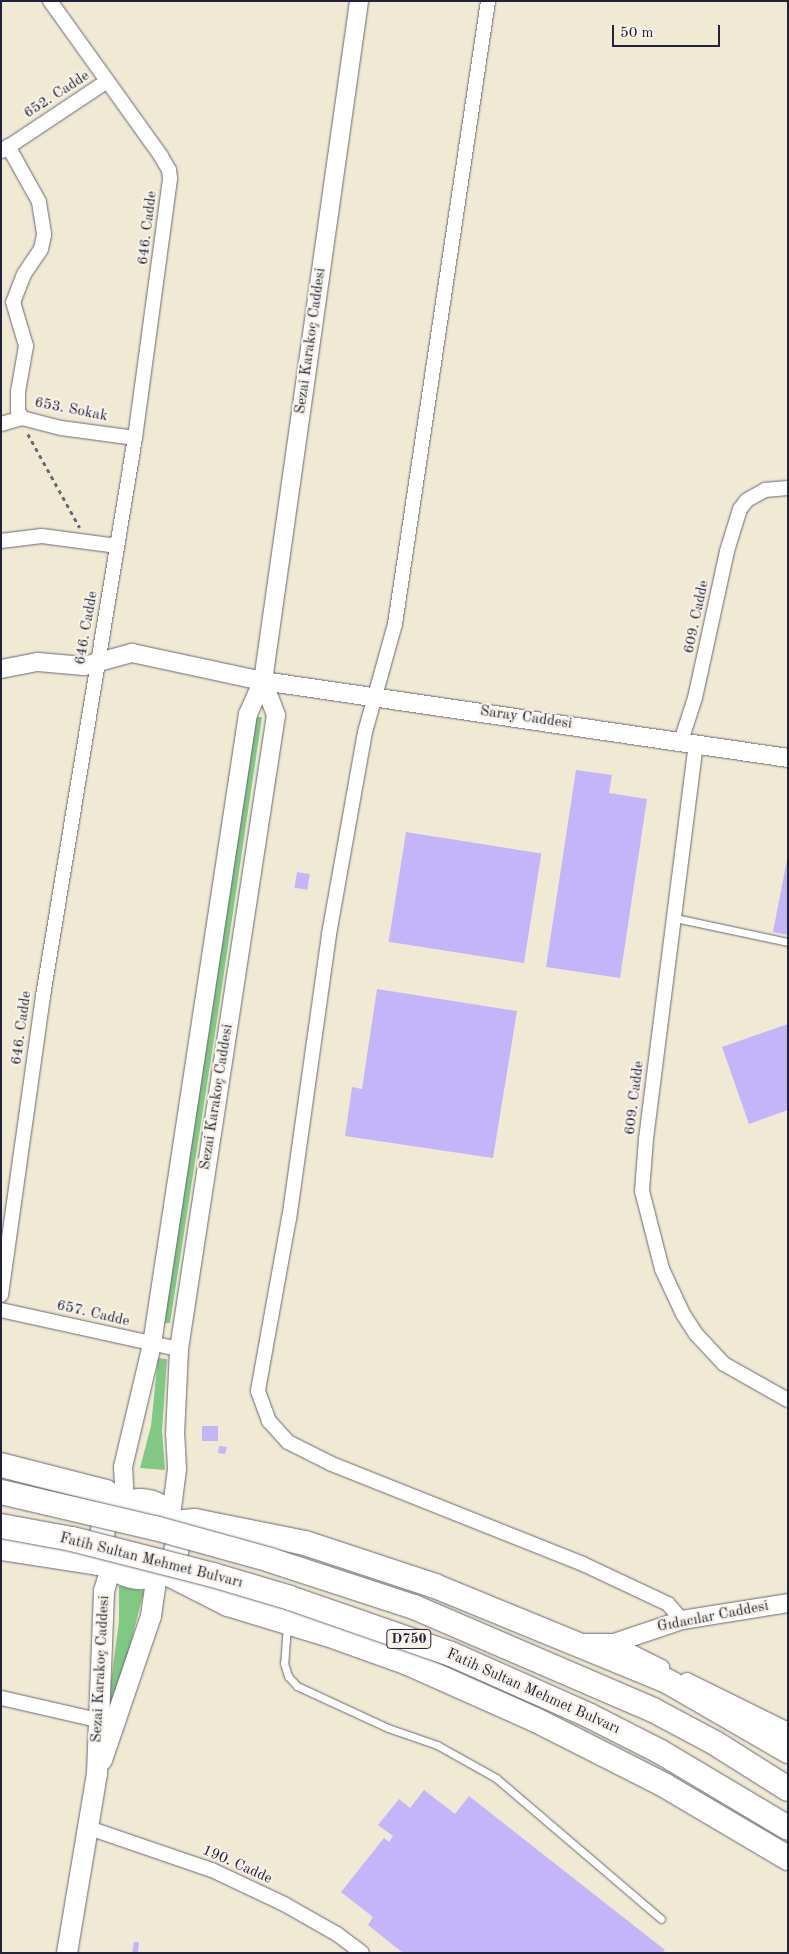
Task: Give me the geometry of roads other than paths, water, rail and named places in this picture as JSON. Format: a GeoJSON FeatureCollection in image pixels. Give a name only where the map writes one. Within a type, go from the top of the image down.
{"type":"FeatureCollection","features":[{"type":"Feature","properties":{"kind":"highway"},"geometry":{"type":"LineString","coordinates":[[1,1465],[106,1492],[123,1505]]}},
{"type":"Feature","properties":{"kind":"highway","name":"Fatih Sultan Mehmet Bulvarı"},"geometry":{"type":"LineString","coordinates":[[1,1492],[155,1528],[261,1558],[414,1607],[655,1710],[714,1743],[788,1789]]}},
{"type":"Feature","properties":{"kind":"highway"},"geometry":{"type":"LineString","coordinates":[[111,1563],[102,1542],[103,1530],[108,1519],[123,1505],[148,1501],[159,1506],[173,1520],[178,1546],[159,1572]]}},
{"type":"Feature","properties":{"kind":"highway"},"geometry":{"type":"LineString","coordinates":[[173,1520],[195,1521],[344,1554],[435,1586],[667,1680],[788,1751]]}},
{"type":"Feature","properties":{"kind":"highway","name":"Fatih Sultan Mehmet Bulvarı"},"geometry":{"type":"LineString","coordinates":[[1,1526],[72,1539],[213,1575],[290,1598],[451,1654],[625,1733],[788,1828]]}},
{"type":"Feature","properties":{"kind":"highway"},"geometry":{"type":"LineString","coordinates":[[1,1548],[98,1563],[111,1563],[133,1576],[159,1572],[228,1604],[288,1622],[408,1663],[536,1720],[664,1785],[788,1858]]}},
{"type":"Feature","properties":{"kind":"main road","name":"Sezai Karakoç Caddesi"},"geometry":{"type":"LineString","coordinates":[[67,1953],[97,1774],[97,1720],[104,1591],[111,1563]]}},
{"type":"Feature","properties":{"kind":"main road","name":"Sezai Karakoç Caddesi"},"geometry":{"type":"LineString","coordinates":[[97,1774],[150,1616],[159,1572]]}},
{"type":"Feature","properties":{"kind":"street","name":"646. Cadde"},"geometry":{"type":"LineString","coordinates":[[1,1295],[43,996],[135,438],[170,178],[169,170],[160,156],[50,1]]}},
{"type":"Feature","properties":{"kind":"street","name":"Sezai Karakoç Caddesi"},"geometry":{"type":"LineString","coordinates":[[123,1505],[122,1467],[152,1344],[248,714],[263,681],[359,1]]}},
{"type":"Feature","properties":{"kind":"street"},"geometry":{"type":"LineString","coordinates":[[488,1],[395,624],[365,732],[330,935],[289,1218],[258,1391],[263,1408],[275,1432],[296,1446],[332,1464],[583,1564],[668,1604],[682,1620]]}},
{"type":"Feature","properties":{"kind":"street","name":"652. Cadde"},"geometry":{"type":"LineString","coordinates":[[5,149],[106,82]]}},
{"type":"Feature","properties":{"kind":"street"},"geometry":{"type":"LineString","coordinates":[[5,149],[39,202],[44,235],[41,249],[24,274],[13,302],[26,346],[18,392],[18,411],[22,418]]}},
{"type":"Feature","properties":{"kind":"street","name":"653. Sokak"},"geometry":{"type":"LineString","coordinates":[[1,424],[22,418],[61,428],[135,438]]}},
{"type":"Feature","properties":{"kind":"street","name":"609. Cadde"},"geometry":{"type":"LineString","coordinates":[[788,488],[765,490],[747,500],[736,519],[727,550],[688,742],[675,918],[643,1170],[642,1191],[651,1228],[672,1293],[702,1342],[738,1374],[788,1400]]}},
{"type":"Feature","properties":{"kind":"street"},"geometry":{"type":"LineString","coordinates":[[1,541],[26,536],[87,540],[117,546]]}},
{"type":"Feature","properties":{"kind":"street","name":"Saray Caddesi"},"geometry":{"type":"LineString","coordinates":[[1,669],[38,662],[84,666],[132,653],[263,681],[376,696],[788,758]]}},
{"type":"Feature","properties":{"kind":"street","name":"Sezai Karakoç Caddesi"},"geometry":{"type":"LineString","coordinates":[[173,1520],[177,1469],[174,1435],[179,1348],[276,715],[263,681]]}},
{"type":"Feature","properties":{"kind":"street","name":"657. Cadde"},"geometry":{"type":"LineString","coordinates":[[1,1310],[152,1344],[179,1348]]}},
{"type":"Feature","properties":{"kind":"street","name":"Gıdacılar Caddesi"},"geometry":{"type":"LineString","coordinates":[[580,1644],[614,1643],[682,1620],[788,1603]]}},
{"type":"Feature","properties":{"kind":"street"},"geometry":{"type":"LineString","coordinates":[[614,1643],[788,1730]]}},
{"type":"Feature","properties":{"kind":"street"},"geometry":{"type":"LineString","coordinates":[[1,1698],[97,1720]]}},
{"type":"Feature","properties":{"kind":"street","name":"190. Cadde"},"geometry":{"type":"LineString","coordinates":[[89,1828],[212,1870],[284,1904],[337,1934],[362,1953]]}},
{"type":"Feature","properties":{"kind":"lane"},"geometry":{"type":"LineString","coordinates":[[675,918],[788,942]]}},
{"type":"Feature","properties":{"kind":"lane"},"geometry":{"type":"LineString","coordinates":[[288,1622],[284,1663],[288,1676],[297,1686],[388,1728],[437,1746],[490,1774],[660,1919]]}}]}
